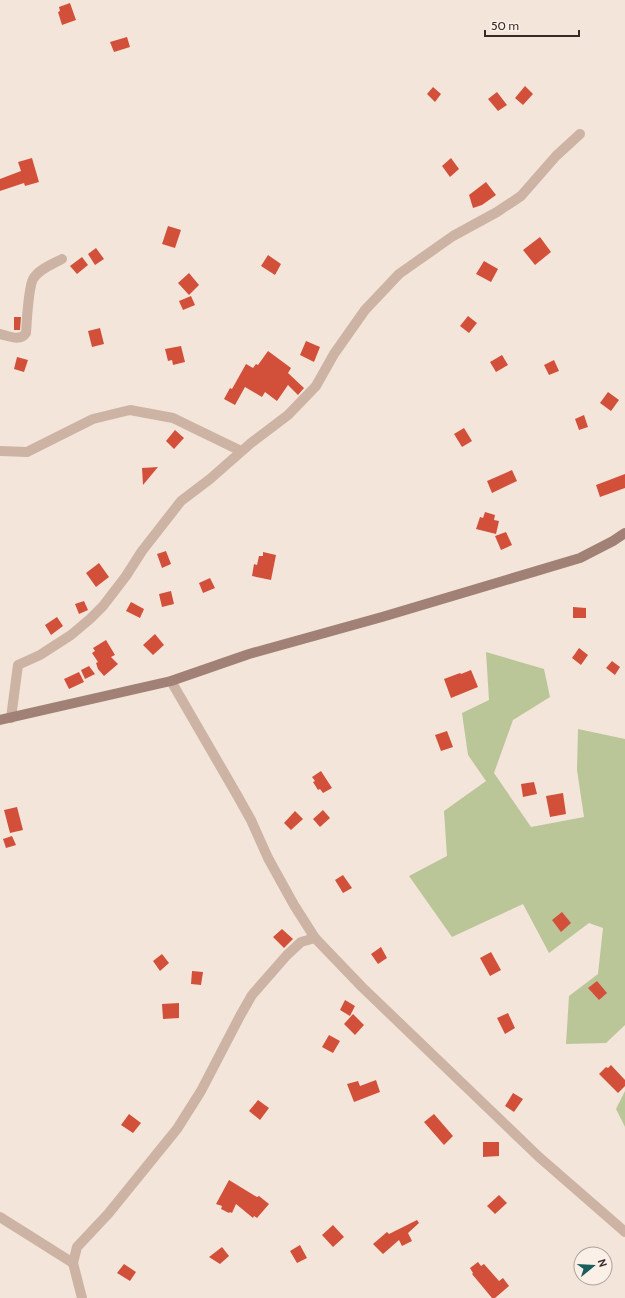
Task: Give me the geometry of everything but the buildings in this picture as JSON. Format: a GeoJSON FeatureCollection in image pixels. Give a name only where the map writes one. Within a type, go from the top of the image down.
{"type":"FeatureCollection","features":[{"type":"Feature","properties":{"kind":"street"},"geometry":{"type":"LineString","coordinates":[[12,718],[18,665],[40,655],[71,635],[103,606],[126,576],[142,551],[182,501],[210,479],[241,451],[288,415],[316,386],[334,354],[365,310],[399,274],[453,236],[497,212],[522,196],[556,156],[580,134]]}},
{"type":"Feature","properties":{"kind":"street"},"geometry":{"type":"LineString","coordinates":[[0,334],[19,339],[24,337],[26,333],[28,304],[33,280],[44,269],[62,259]]}},
{"type":"Feature","properties":{"kind":"street"},"geometry":{"type":"LineString","coordinates":[[0,451],[27,452],[93,419],[130,410],[173,418],[241,451]]}},
{"type":"Feature","properties":{"kind":"street"},"geometry":{"type":"LineString","coordinates":[[0,720],[171,681],[249,654],[382,617],[580,558],[613,541],[625,532]]}},
{"type":"Feature","properties":{"kind":"street"},"geometry":{"type":"LineString","coordinates":[[171,681],[247,813],[268,858],[294,905],[315,938],[362,988],[539,1157],[625,1232]]}},
{"type":"Feature","properties":{"kind":"street"},"geometry":{"type":"LineString","coordinates":[[82,1298],[73,1262],[77,1247],[108,1214],[176,1128],[201,1091],[252,995],[287,955],[301,942],[315,938]]}},
{"type":"Feature","properties":{"kind":"street"},"geometry":{"type":"LineString","coordinates":[[0,1217],[73,1262]]}},
{"type":"Feature","properties":{"kind":"green space"},"geometry":{"type":"Polygon","coordinates":[[[486,652],[544,669],[550,697],[513,720],[494,773],[531,827],[584,817],[577,770],[578,729],[625,739],[625,1025],[606,1043],[566,1044],[569,996],[598,974],[603,928],[589,923],[549,953],[523,904],[452,937],[409,876],[447,856],[444,811],[486,781],[468,755],[462,713],[489,700],[486,652]]]}},
{"type":"Feature","properties":{"kind":"green space"},"geometry":{"type":"Polygon","coordinates":[[[625,1091],[625,1127],[616,1109],[625,1091]]]}}]}
